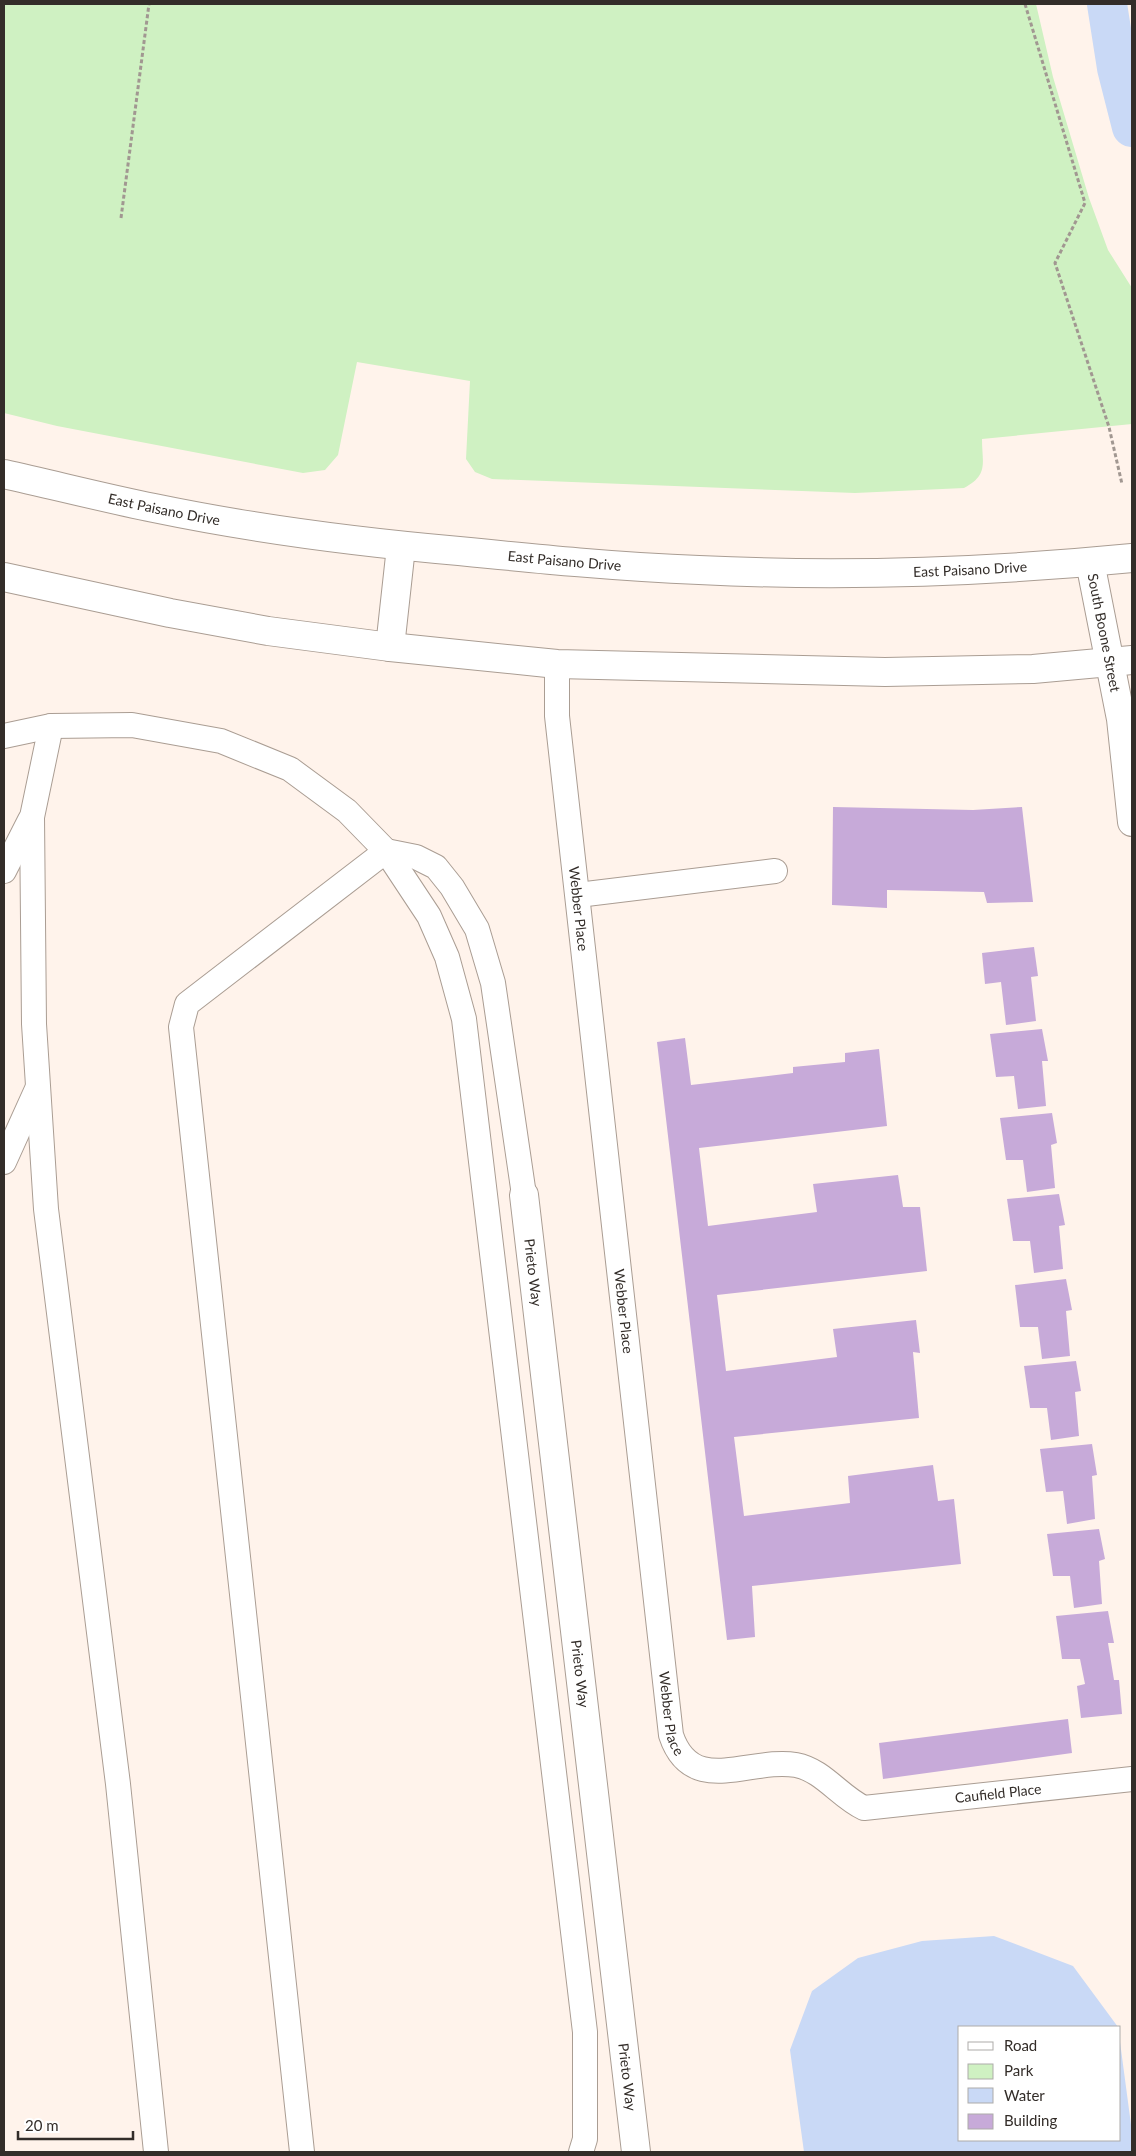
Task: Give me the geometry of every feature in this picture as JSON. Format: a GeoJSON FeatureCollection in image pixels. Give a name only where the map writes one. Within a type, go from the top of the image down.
{"type":"FeatureCollection","features":[{"type":"Feature","properties":{"kind":"main road","name":"East Paisano Drive"},"geometry":{"type":"LineString","coordinates":[[4,474],[155,508],[274,529],[401,546],[543,560],[701,570],[851,572],[972,570],[1132,558]]}},
{"type":"Feature","properties":{"kind":"main road"},"geometry":{"type":"LineString","coordinates":[[390,647],[401,546]]}},
{"type":"Feature","properties":{"kind":"main road","name":"South Boone Street"},"geometry":{"type":"LineString","coordinates":[[1090,562],[1122,661],[1121,719],[1132,822]]}},
{"type":"Feature","properties":{"kind":"main road"},"geometry":{"type":"LineString","coordinates":[[4,577],[160,612],[258,630],[390,647],[557,664],[885,672],[1033,669],[1122,661]]}},
{"type":"Feature","properties":{"kind":"main road","name":"Prieto Way"},"geometry":{"type":"LineString","coordinates":[[524,1195],[636,2152]]}},
{"type":"Feature","properties":{"kind":"lane","name":"Webber Place"},"geometry":{"type":"LineString","coordinates":[[557,664],[557,716],[671,1735],[676,1751],[692,1766],[710,1772],[780,1764],[797,1765],[819,1776],[850,1802],[864,1808]]}},
{"type":"Feature","properties":{"kind":"lane"},"geometry":{"type":"LineString","coordinates":[[4,736],[51,726],[132,725],[221,742],[290,770],[347,811],[386,851],[429,916],[447,957],[464,1019],[584,2032],[584,2139],[581,2152]]}},
{"type":"Feature","properties":{"kind":"lane"},"geometry":{"type":"LineString","coordinates":[[51,726],[32,817],[34,1024],[46,1209],[118,1784],[156,2152]]}},
{"type":"Feature","properties":{"kind":"lane"},"geometry":{"type":"LineString","coordinates":[[4,871],[32,817]]}},
{"type":"Feature","properties":{"kind":"lane"},"geometry":{"type":"LineString","coordinates":[[302,2152],[181,1027],[187,1004],[386,851],[416,857],[436,868],[452,887],[477,929],[493,983],[524,1195]]}},
{"type":"Feature","properties":{"kind":"lane"},"geometry":{"type":"LineString","coordinates":[[578,895],[775,871]]}},
{"type":"Feature","properties":{"kind":"lane"},"geometry":{"type":"LineString","coordinates":[[4,1162],[38,1086]]}},
{"type":"Feature","properties":{"kind":"lane","name":"Caufield Place"},"geometry":{"type":"LineString","coordinates":[[864,1808],[1132,1779]]}},
{"type":"Feature","properties":{"kind":"path"},"geometry":{"type":"LineString","coordinates":[[121,218],[149,4]]}},
{"type":"Feature","properties":{"kind":"path"},"geometry":{"type":"LineString","coordinates":[[1025,4],[1084,203],[1055,263],[1109,427],[1122,484]]}},
{"type":"Feature","properties":{"kind":"green space"},"geometry":{"type":"Polygon","coordinates":[[[4,4],[1036,4],[1053,77],[1089,198],[1108,250],[1132,288],[1132,424],[982,439],[983,462],[981,473],[972,483],[964,488],[855,493],[492,479],[475,472],[466,459],[470,381],[357,362],[338,455],[325,470],[303,473],[57,426],[4,413],[4,4]]]}},
{"type":"Feature","properties":{"kind":"water"},"geometry":{"type":"Polygon","coordinates":[[[994,1936],[1073,1966],[1117,2026],[958,2026],[958,2141],[1121,2141],[1121,2050],[1132,2132],[1132,2152],[804,2152],[790,2050],[812,1991],[858,1958],[922,1941],[994,1936]]]}},
{"type":"Feature","properties":{"kind":"building"},"geometry":{"type":"Polygon","coordinates":[[[833,807],[973,810],[1022,807],[1033,902],[987,903],[984,892],[887,890],[887,908],[832,905],[833,807]]]}},
{"type":"Feature","properties":{"kind":"building"},"geometry":{"type":"Polygon","coordinates":[[[1034,947],[1038,976],[1031,977],[1036,1021],[1006,1025],[1001,982],[985,984],[982,953],[1034,947]]]}},
{"type":"Feature","properties":{"kind":"building"},"geometry":{"type":"Polygon","coordinates":[[[1042,1029],[1048,1061],[1042,1061],[1046,1106],[1018,1109],[1014,1076],[996,1077],[990,1034],[1042,1029]]]}},
{"type":"Feature","properties":{"kind":"building"},"geometry":{"type":"Polygon","coordinates":[[[685,1038],[691,1085],[793,1073],[793,1067],[845,1062],[845,1053],[879,1049],[887,1126],[699,1148],[708,1226],[817,1212],[813,1184],[898,1175],[903,1207],[920,1207],[927,1271],[717,1295],[726,1371],[837,1357],[833,1329],[916,1320],[920,1353],[913,1352],[919,1418],[734,1437],[744,1516],[850,1503],[848,1476],[933,1465],[938,1501],[954,1499],[961,1564],[752,1586],[755,1637],[727,1640],[657,1042],[685,1038]]]}},
{"type":"Feature","properties":{"kind":"building"},"geometry":{"type":"Polygon","coordinates":[[[1052,1113],[1057,1143],[1051,1145],[1055,1188],[1027,1192],[1023,1160],[1006,1160],[1000,1118],[1052,1113]]]}},
{"type":"Feature","properties":{"kind":"building"},"geometry":{"type":"Polygon","coordinates":[[[1059,1194],[1065,1225],[1059,1226],[1063,1269],[1034,1273],[1030,1241],[1013,1241],[1007,1199],[1059,1194]]]}},
{"type":"Feature","properties":{"kind":"building"},"geometry":{"type":"Polygon","coordinates":[[[1066,1279],[1072,1310],[1066,1311],[1070,1356],[1042,1359],[1038,1327],[1020,1327],[1015,1285],[1066,1279]]]}},
{"type":"Feature","properties":{"kind":"building"},"geometry":{"type":"Polygon","coordinates":[[[1076,1361],[1081,1391],[1075,1392],[1079,1436],[1051,1440],[1047,1408],[1030,1408],[1024,1366],[1076,1361]]]}},
{"type":"Feature","properties":{"kind":"building"},"geometry":{"type":"Polygon","coordinates":[[[1092,1444],[1097,1475],[1092,1476],[1095,1519],[1067,1524],[1063,1491],[1046,1492],[1040,1449],[1092,1444]]]}},
{"type":"Feature","properties":{"kind":"building"},"geometry":{"type":"Polygon","coordinates":[[[1099,1529],[1105,1559],[1099,1561],[1102,1604],[1074,1608],[1070,1576],[1053,1576],[1047,1534],[1099,1529]]]}},
{"type":"Feature","properties":{"kind":"building"},"geometry":{"type":"Polygon","coordinates":[[[1108,1611],[1114,1643],[1108,1643],[1114,1680],[1119,1680],[1122,1714],[1081,1718],[1077,1686],[1085,1684],[1080,1659],[1062,1659],[1056,1616],[1108,1611]]]}},
{"type":"Feature","properties":{"kind":"building"},"geometry":{"type":"Polygon","coordinates":[[[1068,1719],[1072,1753],[883,1779],[879,1743],[1068,1719]]]}},
{"type":"Feature","properties":{"kind":"waterway"},"geometry":{"type":"LineString","coordinates":[[1107,4],[1117,68],[1132,127]]}}]}
